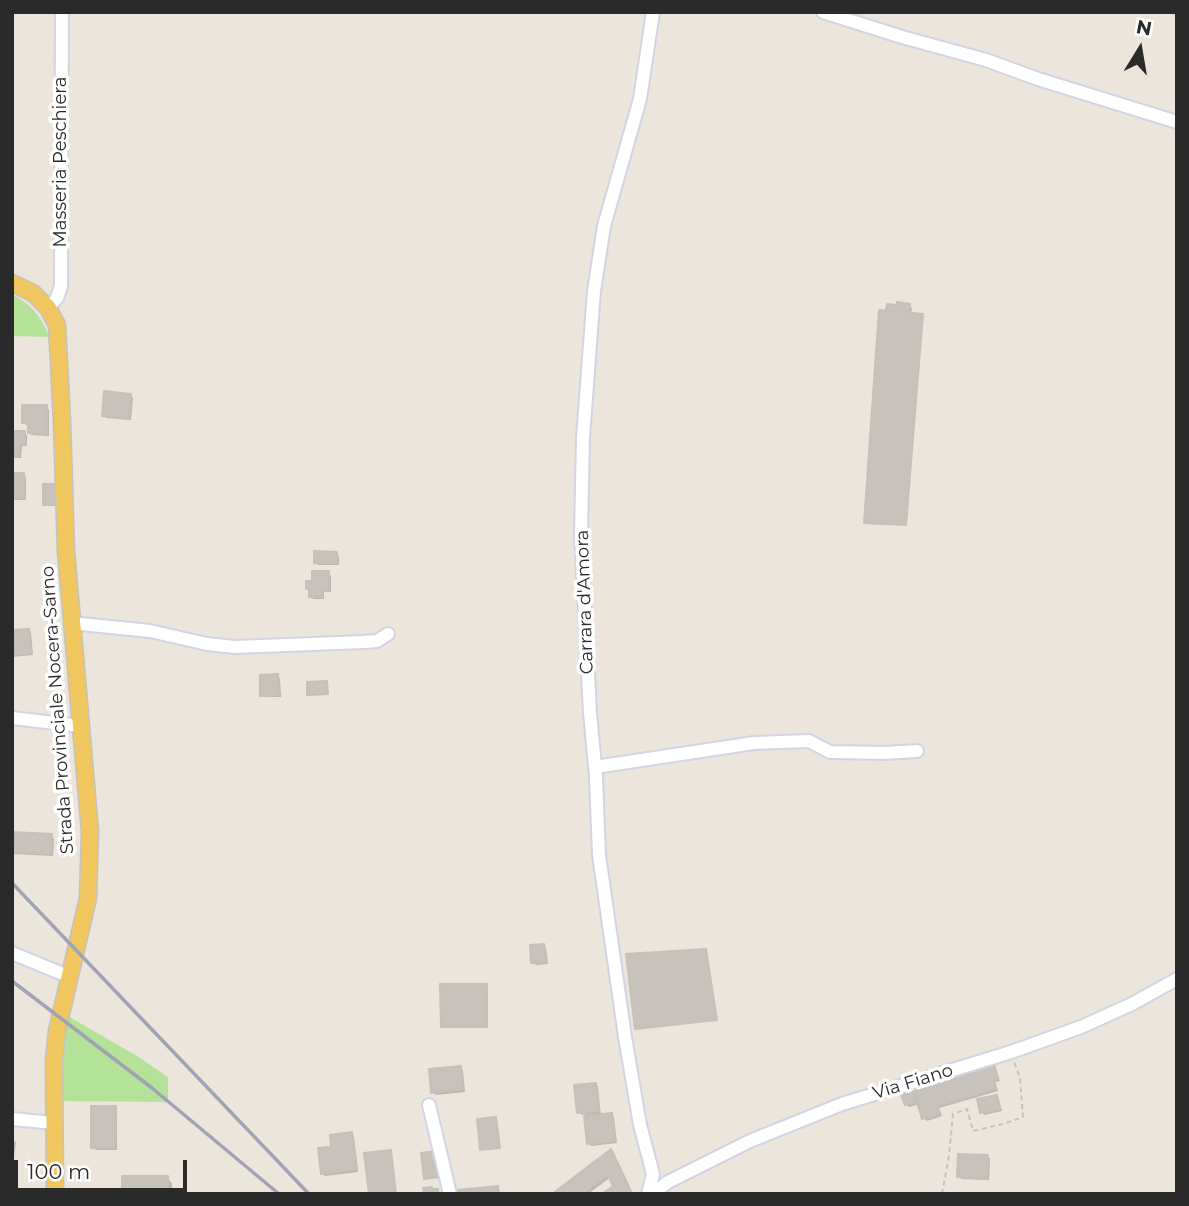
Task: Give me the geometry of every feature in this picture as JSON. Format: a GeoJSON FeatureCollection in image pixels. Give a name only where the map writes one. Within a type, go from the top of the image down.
{"type":"FeatureCollection","features":[{"type":"Feature","properties":{"kind":"main road"},"geometry":{"type":"LineString","coordinates":[[12,283],[33,293],[48,308]]}},
{"type":"Feature","properties":{"kind":"main road","name":"Strada Provinciale Nocera-Sarno"},"geometry":{"type":"LineString","coordinates":[[48,308],[57,325],[58,337],[65,551],[90,832],[88,898],[57,1031],[54,1059],[55,1194]]}},
{"type":"Feature","properties":{"kind":"street","name":"Masseria Peschiera"},"geometry":{"type":"LineString","coordinates":[[48,308],[57,298],[61,286],[62,12]]}},
{"type":"Feature","properties":{"kind":"street","name":"Carrara d'Amora"},"geometry":{"type":"LineString","coordinates":[[650,1194],[653,1174],[640,1125],[625,1037],[599,855],[581,534],[590,322],[604,226],[640,99],[653,12]]}},
{"type":"Feature","properties":{"kind":"street"},"geometry":{"type":"LineString","coordinates":[[823,12],[986,60],[1177,122]]}},
{"type":"Feature","properties":{"kind":"street"},"geometry":{"type":"LineString","coordinates":[[71,623],[150,631],[206,644],[235,647],[364,642],[377,640],[388,634]]}},
{"type":"Feature","properties":{"kind":"street"},"geometry":{"type":"LineString","coordinates":[[12,718],[80,726]]}},
{"type":"Feature","properties":{"kind":"street"},"geometry":{"type":"LineString","coordinates":[[595,767],[754,743],[809,741],[830,752],[917,751]]}},
{"type":"Feature","properties":{"kind":"street"},"geometry":{"type":"LineString","coordinates":[[12,953],[70,977]]}},
{"type":"Feature","properties":{"kind":"street","name":"Via Fiano"},"geometry":{"type":"LineString","coordinates":[[650,1194],[668,1182],[750,1141],[842,1104],[1011,1052],[1081,1027],[1132,1004],[1177,979]]}},
{"type":"Feature","properties":{"kind":"street"},"geometry":{"type":"LineString","coordinates":[[429,1105],[450,1194]]}},
{"type":"Feature","properties":{"kind":"street"},"geometry":{"type":"LineString","coordinates":[[12,1119],[54,1123]]}},
{"type":"Feature","properties":{"kind":"path"},"geometry":{"type":"LineString","coordinates":[[942,1194],[953,1114],[967,1109],[973,1131],[1023,1117],[1020,1078],[1011,1052]]}},
{"type":"Feature","properties":{"kind":"green space"},"geometry":{"type":"Polygon","coordinates":[[[12,294],[35,312],[49,337],[12,336],[12,294]]]}},
{"type":"Feature","properties":{"kind":"green space"},"geometry":{"type":"Polygon","coordinates":[[[61,1012],[168,1077],[168,1102],[54,1101],[61,1012]]]}},
{"type":"Feature","properties":{"kind":"building"},"geometry":{"type":"Polygon","coordinates":[[[897,302],[910,304],[909,313],[886,310],[887,304],[897,305],[897,302]]]}},
{"type":"Feature","properties":{"kind":"building"},"geometry":{"type":"Polygon","coordinates":[[[879,310],[923,314],[906,525],[864,523],[879,310]]]}},
{"type":"Feature","properties":{"kind":"building"},"geometry":{"type":"Polygon","coordinates":[[[104,391],[131,394],[129,418],[102,416],[104,391]]]}},
{"type":"Feature","properties":{"kind":"building"},"geometry":{"type":"Polygon","coordinates":[[[22,405],[47,405],[47,434],[28,433],[28,423],[22,423],[22,405]]]}},
{"type":"Feature","properties":{"kind":"building"},"geometry":{"type":"Polygon","coordinates":[[[12,431],[25,431],[25,444],[20,444],[19,456],[12,456],[12,431]]]}},
{"type":"Feature","properties":{"kind":"building"},"geometry":{"type":"Polygon","coordinates":[[[12,473],[24,473],[24,498],[12,498],[12,473]]]}},
{"type":"Feature","properties":{"kind":"building"},"geometry":{"type":"Polygon","coordinates":[[[43,484],[58,484],[58,505],[43,505],[43,484]]]}},
{"type":"Feature","properties":{"kind":"building"},"geometry":{"type":"Polygon","coordinates":[[[314,551],[337,552],[337,563],[314,563],[314,551]]]}},
{"type":"Feature","properties":{"kind":"building"},"geometry":{"type":"Polygon","coordinates":[[[312,571],[329,571],[329,591],[322,590],[322,597],[309,597],[306,581],[312,581],[312,571]]]}},
{"type":"Feature","properties":{"kind":"building"},"geometry":{"type":"Polygon","coordinates":[[[29,629],[31,653],[12,655],[12,630],[29,629]]]}},
{"type":"Feature","properties":{"kind":"building"},"geometry":{"type":"Polygon","coordinates":[[[278,674],[279,695],[260,696],[260,675],[278,674]]]}},
{"type":"Feature","properties":{"kind":"building"},"geometry":{"type":"Polygon","coordinates":[[[327,681],[328,694],[307,695],[307,682],[327,681]]]}},
{"type":"Feature","properties":{"kind":"building"},"geometry":{"type":"Polygon","coordinates":[[[12,832],[52,834],[51,854],[12,852],[12,832]]]}},
{"type":"Feature","properties":{"kind":"building"},"geometry":{"type":"Polygon","coordinates":[[[544,944],[546,962],[531,963],[530,945],[544,944]]]}},
{"type":"Feature","properties":{"kind":"building"},"geometry":{"type":"Polygon","coordinates":[[[706,949],[717,1020],[635,1029],[626,954],[706,949]]]}},
{"type":"Feature","properties":{"kind":"building"},"geometry":{"type":"Polygon","coordinates":[[[440,984],[487,984],[487,1027],[441,1027],[440,984]]]}},
{"type":"Feature","properties":{"kind":"building"},"geometry":{"type":"Polygon","coordinates":[[[994,1064],[998,1078],[994,1080],[996,1088],[938,1106],[940,1114],[922,1119],[913,1089],[994,1064]]]}},
{"type":"Feature","properties":{"kind":"building"},"geometry":{"type":"Polygon","coordinates":[[[461,1066],[463,1089],[431,1093],[429,1069],[461,1066]]]}},
{"type":"Feature","properties":{"kind":"building"},"geometry":{"type":"Polygon","coordinates":[[[596,1083],[599,1111],[577,1113],[574,1085],[596,1083]]]}},
{"type":"Feature","properties":{"kind":"building"},"geometry":{"type":"Polygon","coordinates":[[[913,1089],[917,1102],[905,1105],[900,1093],[913,1089]]]}},
{"type":"Feature","properties":{"kind":"building"},"geometry":{"type":"Polygon","coordinates":[[[997,1095],[1000,1109],[980,1113],[977,1099],[997,1095]]]}},
{"type":"Feature","properties":{"kind":"building"},"geometry":{"type":"Polygon","coordinates":[[[91,1106],[116,1106],[115,1148],[91,1148],[91,1106]]]}},
{"type":"Feature","properties":{"kind":"building"},"geometry":{"type":"Polygon","coordinates":[[[612,1113],[615,1141],[587,1144],[584,1116],[612,1113]]]}},
{"type":"Feature","properties":{"kind":"building"},"geometry":{"type":"Polygon","coordinates":[[[496,1117],[500,1148],[480,1150],[477,1119],[496,1117]]]}},
{"type":"Feature","properties":{"kind":"building"},"geometry":{"type":"Polygon","coordinates":[[[352,1132],[357,1169],[321,1174],[318,1148],[331,1147],[330,1135],[352,1132]]]}},
{"type":"Feature","properties":{"kind":"building"},"geometry":{"type":"Polygon","coordinates":[[[611,1149],[631,1191],[627,1194],[602,1194],[613,1186],[608,1175],[582,1194],[552,1194],[611,1149]]]}},
{"type":"Feature","properties":{"kind":"building"},"geometry":{"type":"Polygon","coordinates":[[[391,1150],[396,1194],[369,1194],[364,1153],[391,1150]]]}},
{"type":"Feature","properties":{"kind":"building"},"geometry":{"type":"Polygon","coordinates":[[[435,1151],[439,1177],[424,1179],[421,1153],[435,1151]]]}},
{"type":"Feature","properties":{"kind":"building"},"geometry":{"type":"Polygon","coordinates":[[[958,1154],[988,1155],[987,1179],[957,1177],[958,1154]]]}},
{"type":"Feature","properties":{"kind":"building"},"geometry":{"type":"Polygon","coordinates":[[[122,1176],[168,1176],[168,1194],[122,1193],[122,1176]]]}},
{"type":"Feature","properties":{"kind":"building"},"geometry":{"type":"Polygon","coordinates":[[[498,1186],[499,1194],[478,1194],[477,1188],[498,1186]]]}},
{"type":"Feature","properties":{"kind":"building"},"geometry":{"type":"Polygon","coordinates":[[[423,1188],[438,1189],[438,1194],[424,1194],[423,1188]]]}},
{"type":"Feature","properties":{"kind":"building"},"geometry":{"type":"Polygon","coordinates":[[[477,1188],[478,1194],[457,1194],[457,1190],[477,1188]]]}},
{"type":"Feature","properties":{"kind":"building"},"geometry":{"type":"Polygon","coordinates":[[[119,1193],[119,1194],[70,1194],[119,1193]]]}},
{"type":"Feature","properties":{"kind":"railway"},"geometry":{"type":"LineString","coordinates":[[12,883],[309,1194]]}},
{"type":"Feature","properties":{"kind":"railway"},"geometry":{"type":"LineString","coordinates":[[12,981],[152,1088],[279,1194]]}}]}
